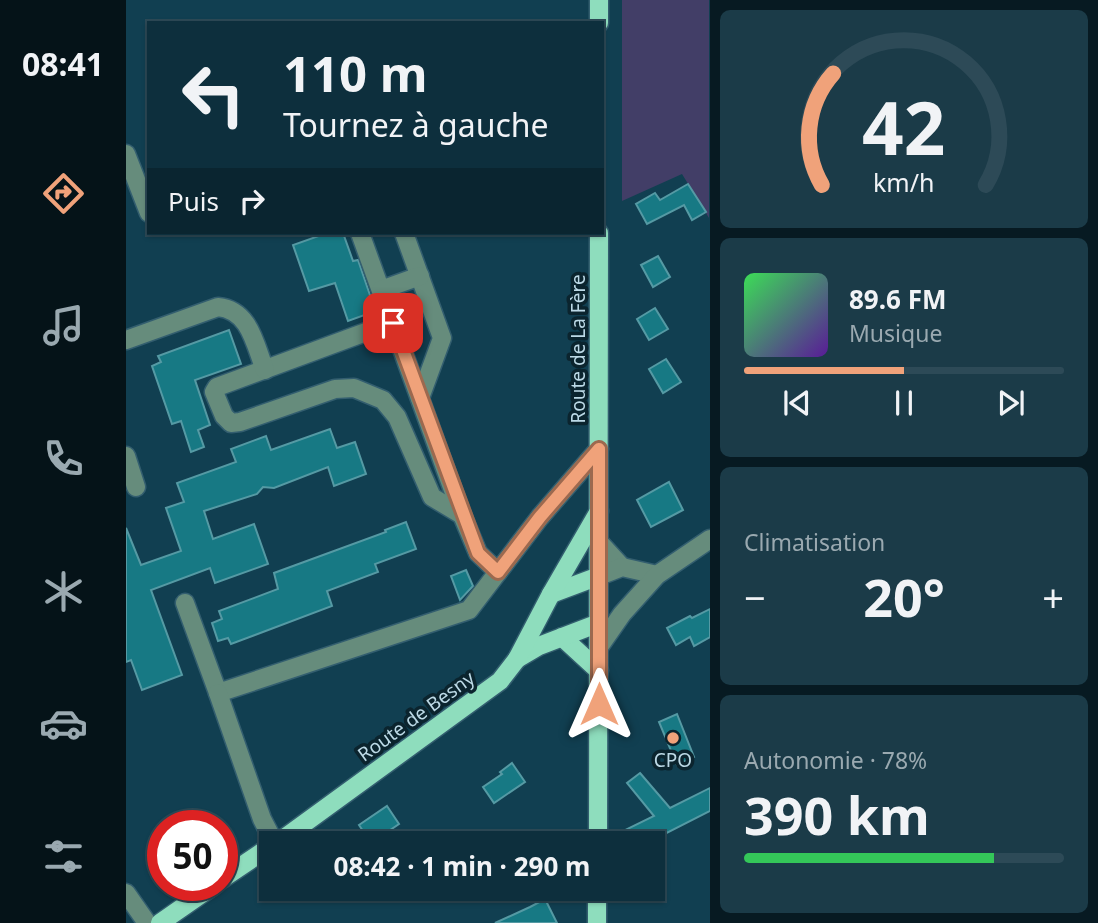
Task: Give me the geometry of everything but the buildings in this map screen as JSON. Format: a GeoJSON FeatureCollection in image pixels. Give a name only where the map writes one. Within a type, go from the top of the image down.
{"type":"FeatureCollection","features":[{"type":"Feature","properties":{"kind":"main road"},"geometry":{"type":"LineString","coordinates":[[599,0],[599,21]]}},
{"type":"Feature","properties":{"kind":"main road","name":"Route de La Fère"},"geometry":{"type":"LineString","coordinates":[[598,831],[599,235]]}},
{"type":"Feature","properties":{"kind":"main road","name":"Route de Besny"},"geometry":{"type":"LineString","coordinates":[[292,831],[500,681],[517,659],[599,511]]}},
{"type":"Feature","properties":{"kind":"main road"},"geometry":{"type":"LineString","coordinates":[[551,594],[599,576]]}},
{"type":"Feature","properties":{"kind":"main road"},"geometry":{"type":"LineString","coordinates":[[517,659],[539,646],[599,623]]}},
{"type":"Feature","properties":{"kind":"main road"},"geometry":{"type":"LineString","coordinates":[[562,637],[599,671]]}},
{"type":"Feature","properties":{"kind":"main road","name":"Route de Besny"},"geometry":{"type":"LineString","coordinates":[[238,868],[259,854]]}},
{"type":"Feature","properties":{"kind":"main road"},"geometry":{"type":"LineString","coordinates":[[160,923],[192,901]]}},
{"type":"Feature","properties":{"kind":"main road"},"geometry":{"type":"LineString","coordinates":[[597,901],[597,923]]}},
{"type":"Feature","properties":{"kind":"street"},"geometry":{"type":"LineString","coordinates":[[126,154],[147,208]]}},
{"type":"Feature","properties":{"kind":"street"},"geometry":{"type":"LineString","coordinates":[[361,235],[462,515],[478,553],[498,572]]}},
{"type":"Feature","properties":{"kind":"street"},"geometry":{"type":"LineString","coordinates":[[405,235],[442,338],[420,398]]}},
{"type":"Feature","properties":{"kind":"street"},"geometry":{"type":"LineString","coordinates":[[380,290],[420,276]]}},
{"type":"Feature","properties":{"kind":"street"},"geometry":{"type":"LineString","coordinates":[[126,340],[218,307],[227,308],[237,312],[248,325],[265,370]]}},
{"type":"Feature","properties":{"kind":"street"},"geometry":{"type":"LineString","coordinates":[[393,323],[217,387],[214,392],[224,416],[231,423],[334,389],[354,388],[383,400],[397,417],[432,497],[462,515]]}},
{"type":"Feature","properties":{"kind":"street"},"geometry":{"type":"LineString","coordinates":[[218,693],[469,610],[540,517],[599,449]]}},
{"type":"Feature","properties":{"kind":"street"},"geometry":{"type":"LineString","coordinates":[[126,456],[136,487]]}},
{"type":"Feature","properties":{"kind":"street"},"geometry":{"type":"LineString","coordinates":[[599,647],[622,614],[657,575],[709,539]]}},
{"type":"Feature","properties":{"kind":"street"},"geometry":{"type":"LineString","coordinates":[[599,542],[622,567]]}},
{"type":"Feature","properties":{"kind":"street"},"geometry":{"type":"LineString","coordinates":[[599,576],[622,567],[657,575]]}},
{"type":"Feature","properties":{"kind":"street"},"geometry":{"type":"LineString","coordinates":[[185,603],[268,831]]}},
{"type":"Feature","properties":{"kind":"street"},"geometry":{"type":"LineString","coordinates":[[599,623],[622,614]]}},
{"type":"Feature","properties":{"kind":"street"},"geometry":{"type":"LineString","coordinates":[[126,893],[146,923]]}},
{"type":"Feature","properties":{"kind":"shaded area"},"geometry":{"type":"Polygon","coordinates":[[[622,0],[709,0],[709,218],[682,174],[622,201],[622,0]]]}},
{"type":"Feature","properties":{"kind":"place","name":"CPO"},"geometry":{"type":"Point","coordinates":[673,738]}},
{"type":"Feature","properties":{"kind":"route"},"geometry":{"type":"LineString","coordinates":[[393,323],[478,553],[498,572],[540,517],[599,449],[599,704]]}}]}
